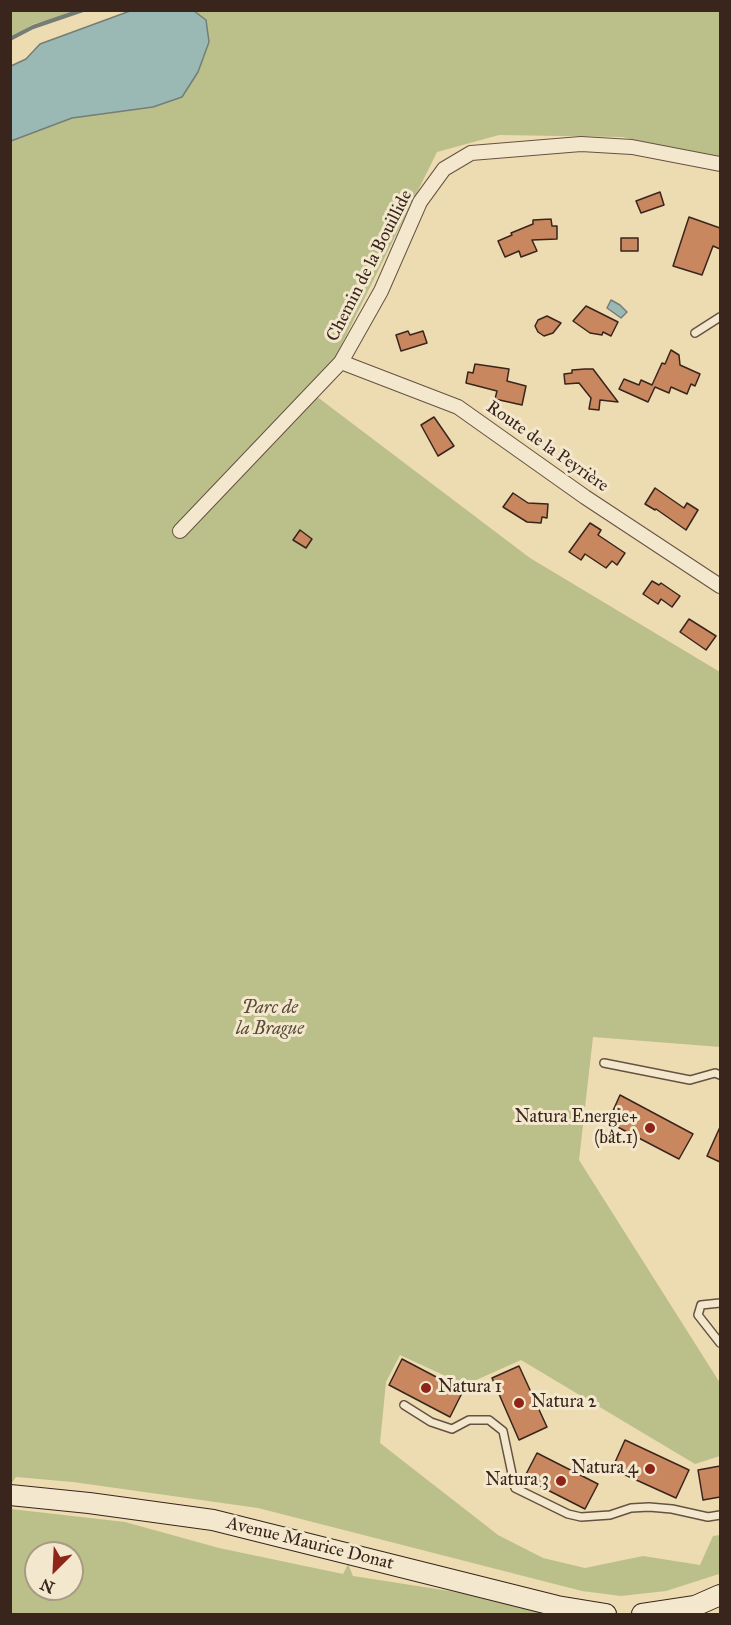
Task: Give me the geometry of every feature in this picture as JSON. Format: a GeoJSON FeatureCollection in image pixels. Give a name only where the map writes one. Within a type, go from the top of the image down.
{"type":"FeatureCollection","features":[{"type":"Feature","properties":{"kind":"main road","name":"Avenue Maurice Donat"},"geometry":{"type":"LineString","coordinates":[[10,1495],[213,1520],[548,1604],[606,1614]]}},
{"type":"Feature","properties":{"kind":"main road"},"geometry":{"type":"LineString","coordinates":[[642,1614],[695,1606],[720,1595]]}},
{"type":"Feature","properties":{"kind":"street","name":"Chemin de la Bouillide"},"geometry":{"type":"LineString","coordinates":[[180,531],[341,363],[381,291],[420,202],[444,169],[471,153],[580,144],[632,147],[720,165]]}},
{"type":"Feature","properties":{"kind":"street","name":"Route de la Peyrière"},"geometry":{"type":"LineString","coordinates":[[341,363],[458,407],[585,497],[720,586]]}},
{"type":"Feature","properties":{"kind":"lane"},"geometry":{"type":"LineString","coordinates":[[695,333],[720,317]]}},
{"type":"Feature","properties":{"kind":"lane"},"geometry":{"type":"LineString","coordinates":[[604,1063],[690,1080],[715,1073],[720,1075]]}},
{"type":"Feature","properties":{"kind":"lane"},"geometry":{"type":"LineString","coordinates":[[720,1303],[701,1305],[698,1315],[720,1343]]}},
{"type":"Feature","properties":{"kind":"lane"},"geometry":{"type":"LineString","coordinates":[[405,1405],[431,1422],[452,1429],[469,1420],[489,1420],[503,1431],[515,1488],[568,1514],[581,1517],[610,1515],[631,1508],[649,1507],[672,1509],[708,1517],[720,1515]]}},
{"type":"Feature","properties":{"kind":"green space"},"geometry":{"type":"Polygon","coordinates":[[[10,11],[83,11],[33,24],[11,38],[10,11]]]}},
{"type":"Feature","properties":{"kind":"green space","name":"Parc de la Brague"},"geometry":{"type":"Polygon","coordinates":[[[194,11],[720,11],[720,159],[622,137],[499,135],[437,152],[316,396],[530,558],[720,672],[720,1047],[593,1037],[579,1160],[720,1383],[720,1456],[695,1464],[521,1360],[465,1385],[400,1355],[386,1382],[380,1443],[498,1535],[543,1558],[585,1568],[643,1556],[700,1565],[713,1536],[720,1535],[720,1573],[666,1591],[621,1596],[582,1591],[258,1508],[73,1482],[16,1477],[11,1484],[11,141],[72,118],[153,107],[206,20],[194,11]]]}},
{"type":"Feature","properties":{"kind":"green space"},"geometry":{"type":"Polygon","coordinates":[[[11,1509],[125,1522],[219,1548],[343,1574],[348,1564],[353,1576],[456,1592],[546,1614],[11,1614],[11,1509]]]}},
{"type":"Feature","properties":{"kind":"water"},"geometry":{"type":"Polygon","coordinates":[[[130,11],[194,11],[206,20],[209,42],[198,72],[182,97],[153,107],[72,118],[11,141],[11,66],[26,59],[40,44],[130,11]]]}},
{"type":"Feature","properties":{"kind":"water"},"geometry":{"type":"Polygon","coordinates":[[[611,300],[627,312],[621,318],[607,308],[611,300]]]}},
{"type":"Feature","properties":{"kind":"building"},"geometry":{"type":"Polygon","coordinates":[[[660,192],[664,205],[641,213],[636,201],[660,192]]]}},
{"type":"Feature","properties":{"kind":"building"},"geometry":{"type":"Polygon","coordinates":[[[689,217],[720,228],[720,249],[713,246],[702,275],[673,266],[689,217]]]}},
{"type":"Feature","properties":{"kind":"building"},"geometry":{"type":"Polygon","coordinates":[[[551,219],[552,226],[557,226],[557,239],[532,240],[537,251],[521,257],[519,251],[505,257],[498,241],[533,224],[533,220],[551,219]]]}},
{"type":"Feature","properties":{"kind":"building"},"geometry":{"type":"Polygon","coordinates":[[[621,238],[638,238],[638,251],[621,251],[621,238]]]}},
{"type":"Feature","properties":{"kind":"building"},"geometry":{"type":"Polygon","coordinates":[[[586,306],[618,322],[611,336],[603,332],[602,335],[590,333],[573,321],[586,306]]]}},
{"type":"Feature","properties":{"kind":"building"},"geometry":{"type":"Polygon","coordinates":[[[547,316],[561,323],[553,333],[544,336],[535,326],[538,320],[547,316]]]}},
{"type":"Feature","properties":{"kind":"building"},"geometry":{"type":"Polygon","coordinates":[[[408,331],[410,335],[423,331],[427,343],[401,351],[396,335],[408,331]]]}},
{"type":"Feature","properties":{"kind":"building"},"geometry":{"type":"Polygon","coordinates":[[[671,350],[679,355],[680,365],[700,374],[695,386],[691,384],[687,394],[671,387],[669,393],[655,387],[648,402],[619,389],[624,379],[639,385],[641,380],[652,385],[671,350]]]}},
{"type":"Feature","properties":{"kind":"building"},"geometry":{"type":"Polygon","coordinates":[[[475,364],[509,369],[507,381],[526,386],[522,405],[495,399],[497,391],[466,383],[468,372],[473,373],[475,364]]]}},
{"type":"Feature","properties":{"kind":"building"},"geometry":{"type":"Polygon","coordinates":[[[593,369],[618,402],[600,400],[599,410],[589,409],[591,398],[579,383],[565,384],[564,374],[572,373],[572,370],[593,369]]]}},
{"type":"Feature","properties":{"kind":"building"},"geometry":{"type":"Polygon","coordinates":[[[434,417],[454,446],[438,456],[421,425],[434,417]]]}},
{"type":"Feature","properties":{"kind":"building"},"geometry":{"type":"Polygon","coordinates":[[[655,488],[684,508],[687,503],[698,510],[686,530],[645,504],[655,488]]]}},
{"type":"Feature","properties":{"kind":"building"},"geometry":{"type":"Polygon","coordinates":[[[513,493],[528,503],[548,504],[547,518],[542,517],[541,523],[527,522],[503,507],[513,493]]]}},
{"type":"Feature","properties":{"kind":"building"},"geometry":{"type":"Polygon","coordinates":[[[590,523],[601,530],[598,535],[625,553],[617,565],[612,561],[606,568],[585,554],[581,560],[569,552],[590,523]]]}},
{"type":"Feature","properties":{"kind":"building"},"geometry":{"type":"Polygon","coordinates":[[[300,530],[312,539],[306,548],[293,540],[300,530]]]}},
{"type":"Feature","properties":{"kind":"building"},"geometry":{"type":"Polygon","coordinates":[[[652,581],[659,585],[661,583],[680,596],[672,607],[661,599],[658,604],[643,594],[652,581]]]}},
{"type":"Feature","properties":{"kind":"building"},"geometry":{"type":"Polygon","coordinates":[[[689,619],[716,636],[706,650],[680,632],[689,619]]]}},
{"type":"Feature","properties":{"kind":"building","name":"Natura Energie+ (bât.1)"},"geometry":{"type":"Polygon","coordinates":[[[620,1095],[693,1134],[679,1159],[608,1122],[620,1095]]]}},
{"type":"Feature","properties":{"kind":"building"},"geometry":{"type":"Polygon","coordinates":[[[720,1127],[720,1162],[707,1156],[720,1127]]]}},
{"type":"Feature","properties":{"kind":"building","name":"Natura 1"},"geometry":{"type":"Polygon","coordinates":[[[402,1359],[463,1391],[450,1417],[389,1385],[402,1359]]]}},
{"type":"Feature","properties":{"kind":"building","name":"Natura 2"},"geometry":{"type":"Polygon","coordinates":[[[519,1366],[547,1427],[519,1440],[492,1378],[519,1366]]]}},
{"type":"Feature","properties":{"kind":"building","name":"Natura 4"},"geometry":{"type":"Polygon","coordinates":[[[625,1440],[689,1470],[676,1498],[612,1469],[625,1440]]]}},
{"type":"Feature","properties":{"kind":"building","name":"Natura 3"},"geometry":{"type":"Polygon","coordinates":[[[537,1453],[598,1484],[585,1509],[524,1478],[537,1453]]]}},
{"type":"Feature","properties":{"kind":"building"},"geometry":{"type":"Polygon","coordinates":[[[720,1466],[720,1497],[703,1500],[698,1470],[720,1466]]]}},
{"type":"Feature","properties":{"kind":"waterway"},"geometry":{"type":"LineString","coordinates":[[10,39],[33,27],[83,10]]}},
{"type":"Feature","properties":{"kind":"place","name":"Natura Energie+ (bât.1)"},"geometry":{"type":"Point","coordinates":[650,1128]}},
{"type":"Feature","properties":{"kind":"place","name":"Natura 1"},"geometry":{"type":"Point","coordinates":[426,1388]}},
{"type":"Feature","properties":{"kind":"place","name":"Natura 2"},"geometry":{"type":"Point","coordinates":[519,1403]}},
{"type":"Feature","properties":{"kind":"place","name":"Natura 4"},"geometry":{"type":"Point","coordinates":[650,1469]}},
{"type":"Feature","properties":{"kind":"place","name":"Natura 3"},"geometry":{"type":"Point","coordinates":[561,1481]}}]}
